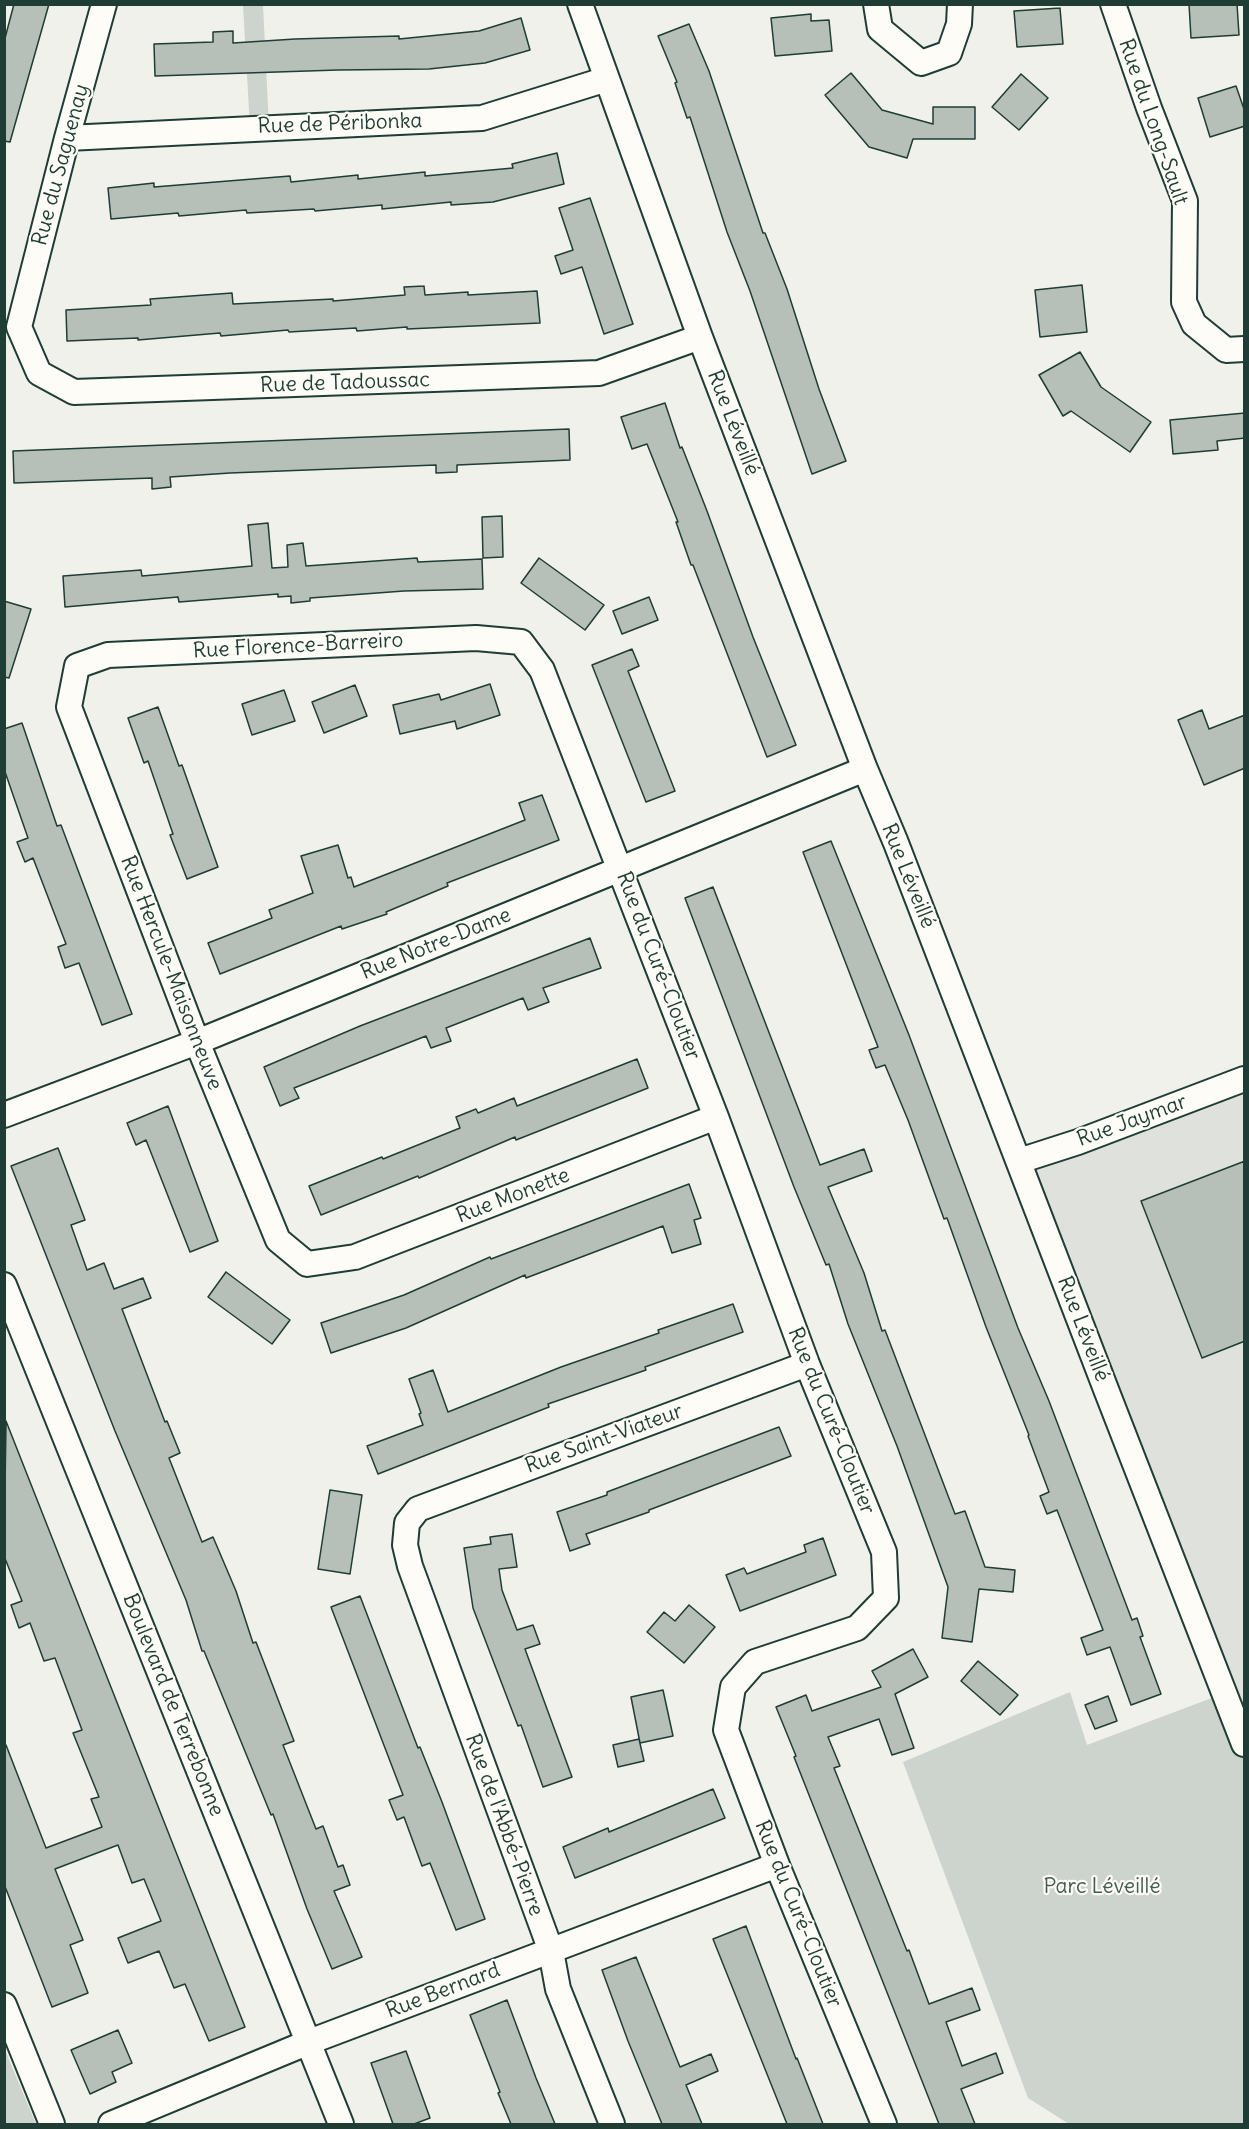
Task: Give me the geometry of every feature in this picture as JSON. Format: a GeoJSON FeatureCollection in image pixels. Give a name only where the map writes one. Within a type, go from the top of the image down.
{"type":"FeatureCollection","features":[{"type":"Feature","properties":{"kind":"street","name":"Rue du Saguenay"},"geometry":{"type":"LineString","coordinates":[[19,327],[104,4]]}},
{"type":"Feature","properties":{"kind":"street","name":"Rue Léveillé"},"geometry":{"type":"LineString","coordinates":[[580,4],[700,337],[865,769],[1245,1744]]}},
{"type":"Feature","properties":{"kind":"street"},"geometry":{"type":"LineString","coordinates":[[876,4],[880,29],[921,63],[949,53],[959,24],[960,4]]}},
{"type":"Feature","properties":{"kind":"street","name":"Rue du Long-Sault"},"geometry":{"type":"LineString","coordinates":[[1113,4],[1149,108],[1185,201],[1184,302],[1194,324],[1226,350],[1245,349]]}},
{"type":"Feature","properties":{"kind":"street","name":"Rue de Péribonka"},"geometry":{"type":"LineString","coordinates":[[67,138],[482,118],[606,79]]}},
{"type":"Feature","properties":{"kind":"street","name":"Rue de Tadoussac"},"geometry":{"type":"LineString","coordinates":[[19,327],[39,373],[74,392],[599,373],[700,337]]}},
{"type":"Feature","properties":{"kind":"street","name":"Rue Florence-Barreiro"},"geometry":{"type":"LineString","coordinates":[[76,666],[108,655],[476,638],[521,642]]}},
{"type":"Feature","properties":{"kind":"street","name":"Rue du Curé-Cloutier"},"geometry":{"type":"LineString","coordinates":[[521,642],[542,670],[716,1117],[807,1364],[884,1552],[886,1598],[857,1628],[755,1662],[733,1687],[726,1730],[777,1865],[884,2124]]}},
{"type":"Feature","properties":{"kind":"street","name":"Rue Hercule-Maisonneuve"},"geometry":{"type":"LineString","coordinates":[[76,666],[69,707],[197,1042],[278,1240],[307,1264]]}},
{"type":"Feature","properties":{"kind":"street","name":"Rue Notre-Dame"},"geometry":{"type":"LineString","coordinates":[[4,1115],[197,1042],[865,769]]}},
{"type":"Feature","properties":{"kind":"street","name":"Rue Jaymar"},"geometry":{"type":"LineString","coordinates":[[1019,1161],[1078,1142],[1245,1079]]}},
{"type":"Feature","properties":{"kind":"street","name":"Rue Monette"},"geometry":{"type":"LineString","coordinates":[[307,1264],[355,1257],[716,1117]]}},
{"type":"Feature","properties":{"kind":"street","name":"Boulevard de Terrebonne"},"geometry":{"type":"LineString","coordinates":[[4,1285],[341,2124]]}},
{"type":"Feature","properties":{"kind":"street","name":"Rue Saint-Viateur"},"geometry":{"type":"LineString","coordinates":[[407,1523],[418,1509],[807,1364]]}},
{"type":"Feature","properties":{"kind":"street","name":"Rue de l'Abbé-Pierre"},"geometry":{"type":"LineString","coordinates":[[407,1523],[405,1545],[410,1566],[550,1951],[558,1989],[612,2124]]}},
{"type":"Feature","properties":{"kind":"street","name":"Rue Bernard"},"geometry":{"type":"LineString","coordinates":[[111,2124],[309,2042],[777,1865]]}},
{"type":"Feature","properties":{"kind":"street"},"geometry":{"type":"LineString","coordinates":[[4,2005],[52,2124]]}},
{"type":"Feature","properties":{"kind":"shaded area"},"geometry":{"type":"Polygon","coordinates":[[[1244,1076],[1244,1744],[1028,1153],[1244,1076]]]}},
{"type":"Feature","properties":{"kind":"green space"},"geometry":{"type":"Polygon","coordinates":[[[243,5],[263,5],[269,127],[250,128],[243,5]]]}},
{"type":"Feature","properties":{"kind":"green space","name":"Parc Léveillé"},"geometry":{"type":"Polygon","coordinates":[[[1070,1692],[1087,1745],[1225,1693],[1244,1744],[1244,2124],[1069,2124],[1028,2098],[903,1762],[1070,1692]]]}},
{"type":"Feature","properties":{"kind":"green space"},"geometry":{"type":"Polygon","coordinates":[[[5,2050],[36,2124],[5,2124],[5,2050]]]}},
{"type":"Feature","properties":{"kind":"building"},"geometry":{"type":"Polygon","coordinates":[[[14,4],[49,4],[10,142],[4,141],[4,42],[14,4]]]}},
{"type":"Feature","properties":{"kind":"building"},"geometry":{"type":"Polygon","coordinates":[[[1189,4],[1237,4],[1239,35],[1191,38],[1189,4]]]}},
{"type":"Feature","properties":{"kind":"building"},"geometry":{"type":"Polygon","coordinates":[[[1060,8],[1063,44],[1017,47],[1014,11],[1060,8]]]}},
{"type":"Feature","properties":{"kind":"building"},"geometry":{"type":"Polygon","coordinates":[[[811,14],[811,21],[829,20],[832,51],[775,56],[771,18],[811,14]]]}},
{"type":"Feature","properties":{"kind":"building"},"geometry":{"type":"Polygon","coordinates":[[[521,18],[530,50],[485,63],[429,69],[155,76],[154,44],[213,42],[213,32],[233,31],[233,43],[399,36],[399,39],[479,31],[521,18]]]}},
{"type":"Feature","properties":{"kind":"building"},"geometry":{"type":"Polygon","coordinates":[[[689,24],[709,71],[763,233],[765,233],[787,289],[819,389],[846,461],[812,474],[750,291],[727,232],[690,117],[687,118],[675,83],[677,82],[658,36],[689,24]]]}},
{"type":"Feature","properties":{"kind":"building"},"geometry":{"type":"Polygon","coordinates":[[[851,73],[882,110],[933,124],[933,107],[975,107],[975,139],[913,139],[907,158],[869,147],[825,95],[851,73]]]}},
{"type":"Feature","properties":{"kind":"building"},"geometry":{"type":"Polygon","coordinates":[[[1021,74],[1048,98],[1019,130],[992,107],[1021,74]]]}},
{"type":"Feature","properties":{"kind":"building"},"geometry":{"type":"Polygon","coordinates":[[[1236,86],[1245,112],[1245,126],[1210,137],[1198,98],[1236,86]]]}},
{"type":"Feature","properties":{"kind":"building"},"geometry":{"type":"Polygon","coordinates":[[[557,153],[564,184],[493,202],[451,205],[451,202],[382,209],[382,205],[315,211],[314,209],[247,213],[246,210],[179,216],[178,213],[111,219],[108,188],[154,183],[154,187],[290,176],[291,182],[358,175],[358,179],[425,172],[425,176],[513,168],[512,164],[557,153]]]}},
{"type":"Feature","properties":{"kind":"building"},"geometry":{"type":"Polygon","coordinates":[[[590,198],[633,324],[604,334],[582,267],[561,274],[555,256],[573,250],[559,208],[590,198]]]}},
{"type":"Feature","properties":{"kind":"building"},"geometry":{"type":"Polygon","coordinates":[[[1082,285],[1087,332],[1040,337],[1035,290],[1082,285]]]}},
{"type":"Feature","properties":{"kind":"building"},"geometry":{"type":"Polygon","coordinates":[[[424,286],[425,295],[537,291],[540,323],[407,329],[407,327],[357,331],[356,328],[289,332],[288,330],[221,336],[220,333],[138,340],[138,338],[67,341],[66,310],[151,305],[150,299],[232,293],[233,304],[333,299],[333,301],[405,295],[404,287],[424,286]]]}},
{"type":"Feature","properties":{"kind":"building"},"geometry":{"type":"Polygon","coordinates":[[[1080,352],[1101,387],[1151,422],[1130,452],[1071,411],[1063,416],[1039,375],[1080,352]]]}},
{"type":"Feature","properties":{"kind":"building"},"geometry":{"type":"Polygon","coordinates":[[[665,403],[680,448],[682,447],[796,745],[767,757],[693,565],[691,565],[676,522],[678,522],[647,444],[632,449],[621,417],[665,403]]]}},
{"type":"Feature","properties":{"kind":"building"},"geometry":{"type":"Polygon","coordinates":[[[1245,413],[1245,438],[1217,441],[1218,450],[1173,454],[1170,420],[1245,413]]]}},
{"type":"Feature","properties":{"kind":"building"},"geometry":{"type":"Polygon","coordinates":[[[569,429],[570,460],[457,465],[457,472],[436,473],[436,465],[230,473],[170,477],[171,487],[152,489],[152,478],[14,483],[13,451],[569,429]]]}},
{"type":"Feature","properties":{"kind":"building"},"geometry":{"type":"Polygon","coordinates":[[[502,516],[503,557],[483,558],[482,517],[502,516]]]}},
{"type":"Feature","properties":{"kind":"building"},"geometry":{"type":"Polygon","coordinates":[[[268,523],[272,568],[288,567],[287,545],[303,543],[306,566],[417,558],[418,562],[482,559],[483,589],[404,591],[310,598],[310,601],[291,603],[291,596],[278,597],[278,594],[179,602],[178,597],[65,607],[63,576],[141,570],[142,576],[252,566],[248,525],[268,523]]]}},
{"type":"Feature","properties":{"kind":"building"},"geometry":{"type":"Polygon","coordinates":[[[539,558],[604,605],[585,630],[521,583],[539,558]]]}},
{"type":"Feature","properties":{"kind":"building"},"geometry":{"type":"Polygon","coordinates":[[[649,597],[658,620],[622,634],[613,611],[649,597]]]}},
{"type":"Feature","properties":{"kind":"building"},"geometry":{"type":"Polygon","coordinates":[[[4,601],[31,609],[9,678],[4,677],[4,601]]]}},
{"type":"Feature","properties":{"kind":"building"},"geometry":{"type":"Polygon","coordinates":[[[632,649],[639,666],[628,671],[675,791],[646,802],[592,665],[632,649]]]}},
{"type":"Feature","properties":{"kind":"building"},"geometry":{"type":"Polygon","coordinates":[[[490,684],[500,715],[457,729],[455,721],[400,734],[393,705],[439,694],[441,700],[490,684]]]}},
{"type":"Feature","properties":{"kind":"building"},"geometry":{"type":"Polygon","coordinates":[[[355,685],[367,716],[324,733],[312,702],[355,685]]]}},
{"type":"Feature","properties":{"kind":"building"},"geometry":{"type":"Polygon","coordinates":[[[284,690],[295,721],[252,735],[242,704],[284,690]]]}},
{"type":"Feature","properties":{"kind":"building"},"geometry":{"type":"Polygon","coordinates":[[[158,707],[179,766],[182,765],[218,867],[187,879],[170,835],[173,834],[148,761],[144,763],[128,718],[158,707]]]}},
{"type":"Feature","properties":{"kind":"building"},"geometry":{"type":"Polygon","coordinates":[[[1202,710],[1209,729],[1245,715],[1245,768],[1204,785],[1178,720],[1202,710]]]}},
{"type":"Feature","properties":{"kind":"building"},"geometry":{"type":"Polygon","coordinates":[[[22,723],[57,826],[61,825],[132,1014],[102,1025],[79,963],[65,968],[58,947],[66,944],[33,858],[25,862],[17,842],[28,838],[4,769],[4,729],[22,723]]]}},
{"type":"Feature","properties":{"kind":"building"},"geometry":{"type":"Polygon","coordinates":[[[542,795],[559,840],[447,883],[448,886],[386,912],[387,914],[342,929],[341,926],[220,974],[208,943],[272,918],[269,910],[313,893],[301,856],[338,845],[348,878],[351,877],[354,887],[525,820],[519,803],[542,795]]]}},
{"type":"Feature","properties":{"kind":"building"},"geometry":{"type":"Polygon","coordinates":[[[831,841],[909,1035],[1018,1328],[1049,1401],[1132,1620],[1137,1618],[1143,1636],[1140,1637],[1161,1694],[1131,1705],[1110,1647],[1087,1655],[1081,1638],[1103,1630],[1057,1510],[1047,1514],[1040,1496],[1049,1492],[1029,1435],[986,1327],[947,1218],[944,1219],[908,1120],[885,1065],[876,1068],[869,1050],[878,1047],[803,852],[831,841]]]}},
{"type":"Feature","properties":{"kind":"building"},"geometry":{"type":"Polygon","coordinates":[[[713,887],[820,1165],[864,1149],[872,1171],[828,1187],[864,1273],[882,1331],[885,1330],[955,1514],[965,1511],[985,1567],[1015,1570],[1013,1592],[979,1589],[972,1642],[942,1638],[948,1587],[897,1446],[848,1324],[829,1264],[826,1265],[794,1187],[685,898],[713,887]]]}},
{"type":"Feature","properties":{"kind":"building"},"geometry":{"type":"Polygon","coordinates":[[[590,938],[601,968],[543,988],[549,1002],[528,1010],[523,998],[446,1028],[451,1041],[431,1048],[426,1036],[294,1088],[299,1098],[280,1106],[264,1067],[360,1026],[590,938]]]}},
{"type":"Feature","properties":{"kind":"building"},"geometry":{"type":"Polygon","coordinates":[[[637,1059],[648,1088],[516,1140],[515,1137],[419,1178],[418,1176],[321,1215],[309,1186],[460,1128],[456,1117],[476,1109],[478,1113],[514,1098],[517,1106],[637,1059]]]}},
{"type":"Feature","properties":{"kind":"building"},"geometry":{"type":"Polygon","coordinates":[[[168,1106],[218,1241],[190,1252],[146,1140],[136,1145],[127,1123],[168,1106]]]}},
{"type":"Feature","properties":{"kind":"building"},"geometry":{"type":"Polygon","coordinates":[[[58,1148],[85,1220],[71,1225],[87,1270],[104,1263],[114,1289],[143,1278],[151,1298],[122,1309],[165,1422],[167,1421],[180,1453],[169,1458],[202,1542],[213,1537],[236,1591],[253,1643],[256,1642],[294,1741],[283,1745],[316,1829],[323,1826],[338,1867],[343,1865],[350,1885],[334,1891],[362,1957],[332,1969],[307,1909],[273,1814],[271,1815],[204,1651],[202,1651],[186,1600],[115,1431],[11,1166],[58,1148]]]}},
{"type":"Feature","properties":{"kind":"building"},"geometry":{"type":"Polygon","coordinates":[[[1245,1161],[1245,1341],[1202,1358],[1141,1201],[1245,1161]]]}},
{"type":"Feature","properties":{"kind":"building"},"geometry":{"type":"Polygon","coordinates":[[[689,1184],[701,1218],[694,1220],[701,1244],[672,1253],[663,1226],[526,1278],[525,1275],[406,1328],[331,1353],[321,1323],[404,1295],[490,1257],[491,1259],[689,1184]]]}},
{"type":"Feature","properties":{"kind":"building"},"geometry":{"type":"Polygon","coordinates":[[[226,1272],[290,1320],[272,1344],[208,1297],[226,1272]]]}},
{"type":"Feature","properties":{"kind":"building"},"geometry":{"type":"Polygon","coordinates":[[[733,1304],[743,1332],[645,1367],[646,1370],[548,1404],[549,1407],[378,1474],[367,1446],[423,1425],[409,1379],[433,1370],[448,1412],[561,1367],[659,1333],[658,1330],[733,1304]]]}},
{"type":"Feature","properties":{"kind":"building"},"geometry":{"type":"Polygon","coordinates":[[[6,1421],[245,2027],[209,2041],[185,1984],[174,1988],[159,1951],[128,1963],[118,1938],[161,1921],[144,1879],[132,1883],[118,1845],[55,1869],[83,1940],[70,1945],[88,1993],[52,2007],[4,1884],[4,1745],[6,1745],[46,1848],[102,1827],[91,1799],[99,1797],[73,1733],[82,1730],[55,1658],[44,1661],[30,1623],[19,1628],[11,1605],[22,1601],[4,1556],[6,1421]]]}},
{"type":"Feature","properties":{"kind":"building"},"geometry":{"type":"Polygon","coordinates":[[[779,1427],[791,1456],[649,1510],[649,1512],[586,1534],[590,1544],[570,1551],[557,1512],[607,1495],[607,1492],[779,1427]]]}},
{"type":"Feature","properties":{"kind":"building"},"geometry":{"type":"Polygon","coordinates":[[[330,1490],[362,1495],[350,1574],[318,1569],[330,1490]]]}},
{"type":"Feature","properties":{"kind":"building"},"geometry":{"type":"Polygon","coordinates":[[[512,1534],[517,1567],[499,1569],[502,1590],[517,1630],[533,1625],[540,1644],[525,1649],[572,1777],[543,1787],[521,1725],[518,1726],[473,1608],[464,1548],[491,1544],[490,1537],[512,1534]]]}},
{"type":"Feature","properties":{"kind":"building"},"geometry":{"type":"Polygon","coordinates":[[[823,1538],[836,1575],[740,1611],[726,1575],[744,1568],[747,1574],[806,1552],[804,1545],[823,1538]]]}},
{"type":"Feature","properties":{"kind":"building"},"geometry":{"type":"Polygon","coordinates":[[[360,1596],[418,1748],[420,1747],[442,1802],[485,1919],[456,1930],[430,1863],[422,1866],[404,1817],[397,1820],[389,1800],[403,1795],[331,1607],[360,1596]]]}},
{"type":"Feature","properties":{"kind":"building"},"geometry":{"type":"Polygon","coordinates":[[[689,1605],[715,1627],[684,1663],[647,1632],[664,1612],[675,1621],[689,1605]]]}},
{"type":"Feature","properties":{"kind":"building"},"geometry":{"type":"Polygon","coordinates":[[[913,1649],[928,1677],[895,1694],[914,1748],[892,1755],[879,1719],[828,1737],[840,1766],[834,1768],[929,2004],[972,1988],[980,2010],[946,2022],[962,2066],[996,2053],[1003,2073],[961,2089],[975,2124],[939,2124],[776,1707],[806,1695],[812,1711],[881,1687],[872,1671],[913,1649]]]}},
{"type":"Feature","properties":{"kind":"building"},"geometry":{"type":"Polygon","coordinates":[[[978,1661],[1018,1695],[1000,1715],[961,1681],[978,1661]]]}},
{"type":"Feature","properties":{"kind":"building"},"geometry":{"type":"Polygon","coordinates":[[[663,1690],[673,1736],[640,1743],[631,1697],[663,1690]]]}},
{"type":"Feature","properties":{"kind":"building"},"geometry":{"type":"Polygon","coordinates":[[[1108,1696],[1117,1721],[1095,1729],[1085,1705],[1108,1696]]]}},
{"type":"Feature","properties":{"kind":"building"},"geometry":{"type":"Polygon","coordinates":[[[639,1739],[644,1761],[618,1767],[613,1745],[639,1739]]]}},
{"type":"Feature","properties":{"kind":"building"},"geometry":{"type":"Polygon","coordinates":[[[713,1789],[725,1818],[575,1878],[563,1847],[608,1828],[609,1832],[713,1789]]]}},
{"type":"Feature","properties":{"kind":"building"},"geometry":{"type":"Polygon","coordinates":[[[746,1926],[823,2124],[787,2124],[713,1939],[746,1926]]]}},
{"type":"Feature","properties":{"kind":"building"},"geometry":{"type":"Polygon","coordinates":[[[636,1957],[680,2067],[711,2054],[718,2071],[686,2085],[702,2124],[662,2124],[628,2041],[602,1970],[636,1957]]]}},
{"type":"Feature","properties":{"kind":"building"},"geometry":{"type":"Polygon","coordinates":[[[507,2000],[555,2124],[511,2124],[498,2093],[500,2092],[470,2015],[507,2000]]]}},
{"type":"Feature","properties":{"kind":"building"},"geometry":{"type":"Polygon","coordinates":[[[118,2030],[132,2063],[112,2072],[116,2082],[90,2094],[71,2050],[118,2030]]]}},
{"type":"Feature","properties":{"kind":"building"},"geometry":{"type":"Polygon","coordinates":[[[406,2051],[430,2118],[414,2124],[393,2124],[371,2063],[406,2051]]]}}]}
